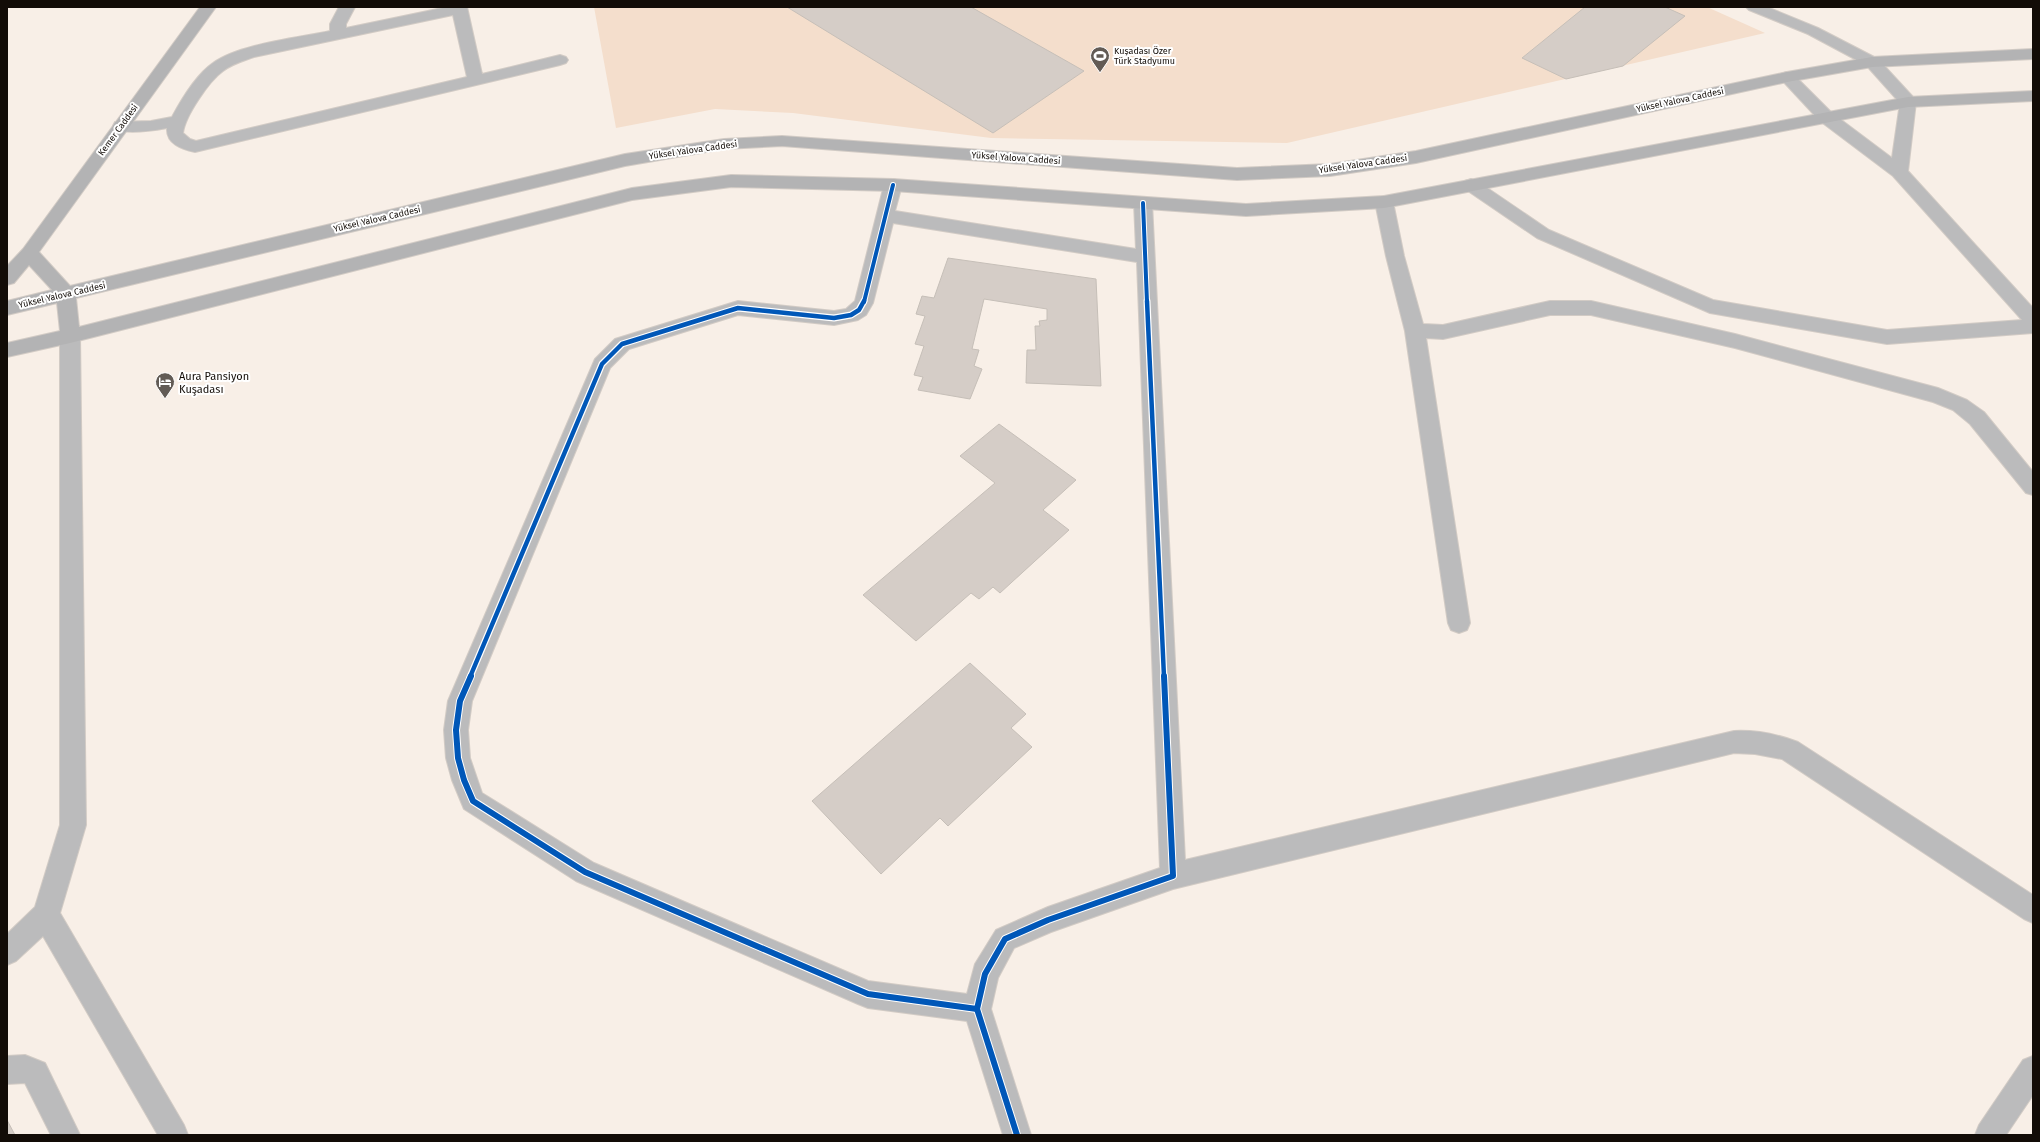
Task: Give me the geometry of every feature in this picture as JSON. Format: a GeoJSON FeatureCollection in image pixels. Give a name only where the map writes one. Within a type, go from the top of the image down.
{"type":"FeatureCollection","features":[{"type":"Feature","properties":{"kind":"main road","name":"Kemer Caddesi"},"geometry":{"type":"LineString","coordinates":[[7,278],[29,253],[208,7]]}},
{"type":"Feature","properties":{"kind":"main road","name":"Yüksel Yalova Caddesi"},"geometry":{"type":"LineString","coordinates":[[7,308],[625,160],[724,144],[782,141],[1237,174],[1330,170],[1416,157],[1787,77],[1872,62],[2033,54]]}},
{"type":"Feature","properties":{"kind":"main road"},"geometry":{"type":"LineString","coordinates":[[7,350],[70,336],[632,194],[731,181],[893,185],[1246,210],[1384,202],[1908,102],[2033,96]]}},
{"type":"Feature","properties":{"kind":"main road"},"geometry":{"type":"LineString","coordinates":[[29,253],[66,294],[70,336]]}},
{"type":"Feature","properties":{"kind":"street"},"geometry":{"type":"LineString","coordinates":[[338,34],[338,24],[347,7]]}},
{"type":"Feature","properties":{"kind":"street"},"geometry":{"type":"LineString","coordinates":[[1754,7],[1813,31],[1872,62],[1908,102],[1900,172]]}},
{"type":"Feature","properties":{"kind":"street"},"geometry":{"type":"LineString","coordinates":[[476,80],[459,8],[250,53],[221,65],[210,75],[176,121],[175,134],[177,139],[182,143],[195,147],[560,60]]}},
{"type":"Feature","properties":{"kind":"street"},"geometry":{"type":"LineString","coordinates":[[1787,77],[1826,117],[1900,172],[2033,320]]}},
{"type":"Feature","properties":{"kind":"street"},"geometry":{"type":"LineString","coordinates":[[121,126],[151,126],[176,121]]}},
{"type":"Feature","properties":{"kind":"street"},"geometry":{"type":"LineString","coordinates":[[893,185],[864,303],[859,310],[851,315],[834,318],[738,308],[622,344],[602,364],[460,701],[456,730],[458,758],[464,780],[473,801],[585,872],[868,994],[977,1009]]}},
{"type":"Feature","properties":{"kind":"street"},"geometry":{"type":"LineString","coordinates":[[1470,185],[1543,234],[1710,306],[1887,337],[2033,326]]}},
{"type":"Feature","properties":{"kind":"street"},"geometry":{"type":"LineString","coordinates":[[1384,202],[1395,256],[1415,331],[1459,623]]}},
{"type":"Feature","properties":{"kind":"street"},"geometry":{"type":"LineString","coordinates":[[1143,203],[1173,876]]}},
{"type":"Feature","properties":{"kind":"street"},"geometry":{"type":"LineString","coordinates":[[886,216],[1145,258]]}},
{"type":"Feature","properties":{"kind":"street"},"geometry":{"type":"LineString","coordinates":[[1415,331],[1443,332],[1537,310],[1578,307],[1632,316],[1735,341],[1938,396],[1960,405],[1977,418],[2033,487]]}},
{"type":"Feature","properties":{"kind":"street"},"geometry":{"type":"LineString","coordinates":[[7,952],[46,915],[73,825],[70,336]]}},
{"type":"Feature","properties":{"kind":"street"},"geometry":{"type":"LineString","coordinates":[[1017,1135],[977,1009],[985,974],[1005,939],[1048,920],[1173,876],[1734,742],[1753,741],[1788,750],[2033,910]]}},
{"type":"Feature","properties":{"kind":"street"},"geometry":{"type":"LineString","coordinates":[[46,915],[174,1135]]}},
{"type":"Feature","properties":{"kind":"street"},"geometry":{"type":"LineString","coordinates":[[7,1070],[24,1069],[35,1073],[66,1135]]}},
{"type":"Feature","properties":{"kind":"street"},"geometry":{"type":"LineString","coordinates":[[1989,1135],[2033,1070]]}},
{"type":"Feature","properties":{"kind":"shaded area","name":"Kuşadası Özer Türk Stadyumu"},"geometry":{"type":"Polygon","coordinates":[[[594,7],[1707,7],[1765,33],[1287,143],[991,138],[793,113],[715,109],[616,128],[594,7]]]}},
{"type":"Feature","properties":{"kind":"building"},"geometry":{"type":"Polygon","coordinates":[[[787,7],[971,7],[1084,71],[993,133],[787,7]]]}},
{"type":"Feature","properties":{"kind":"building"},"geometry":{"type":"Polygon","coordinates":[[[1585,7],[1665,7],[1685,16],[1623,66],[1566,79],[1522,58],[1585,7]]]}},
{"type":"Feature","properties":{"kind":"building"},"geometry":{"type":"Polygon","coordinates":[[[948,258],[1096,279],[1101,386],[1026,383],[1027,350],[1036,350],[1035,326],[1040,326],[1039,321],[1047,320],[1047,309],[984,299],[972,349],[979,350],[974,366],[982,369],[970,399],[918,390],[923,377],[914,375],[924,346],[915,344],[925,316],[916,314],[922,296],[934,298],[948,258]]]}},
{"type":"Feature","properties":{"kind":"building"},"geometry":{"type":"Polygon","coordinates":[[[999,424],[1076,480],[1043,510],[1069,530],[1000,593],[993,587],[979,599],[971,593],[916,641],[863,595],[995,483],[960,456],[999,424]]]}},
{"type":"Feature","properties":{"kind":"building"},"geometry":{"type":"Polygon","coordinates":[[[970,663],[1026,714],[1011,728],[1032,747],[948,826],[940,818],[881,874],[812,801],[970,663]]]}},
{"type":"Feature","properties":{"kind":"building"},"geometry":{"type":"Polygon","coordinates":[[[7,1120],[15,1135],[7,1135],[7,1120]]]}},
{"type":"Feature","properties":{"kind":"cycle path"},"geometry":{"type":"LineString","coordinates":[[893,185],[864,303],[859,310],[851,315],[834,318],[738,308],[622,344],[602,364],[460,701],[456,730],[458,758],[464,780],[473,801],[585,872],[868,994],[977,1009]]}},
{"type":"Feature","properties":{"kind":"cycle path"},"geometry":{"type":"LineString","coordinates":[[1017,1135],[977,1009],[985,974],[1005,939],[1048,920],[1173,876],[1143,203]]}},
{"type":"Feature","properties":{"kind":"place","name":"Kuşadası Özer Türk Stadyumu"},"geometry":{"type":"Point","coordinates":[1100,73]}},
{"type":"Feature","properties":{"kind":"place","name":"Aura Pansiyon Kuşadası"},"geometry":{"type":"Point","coordinates":[165,399]}}]}
